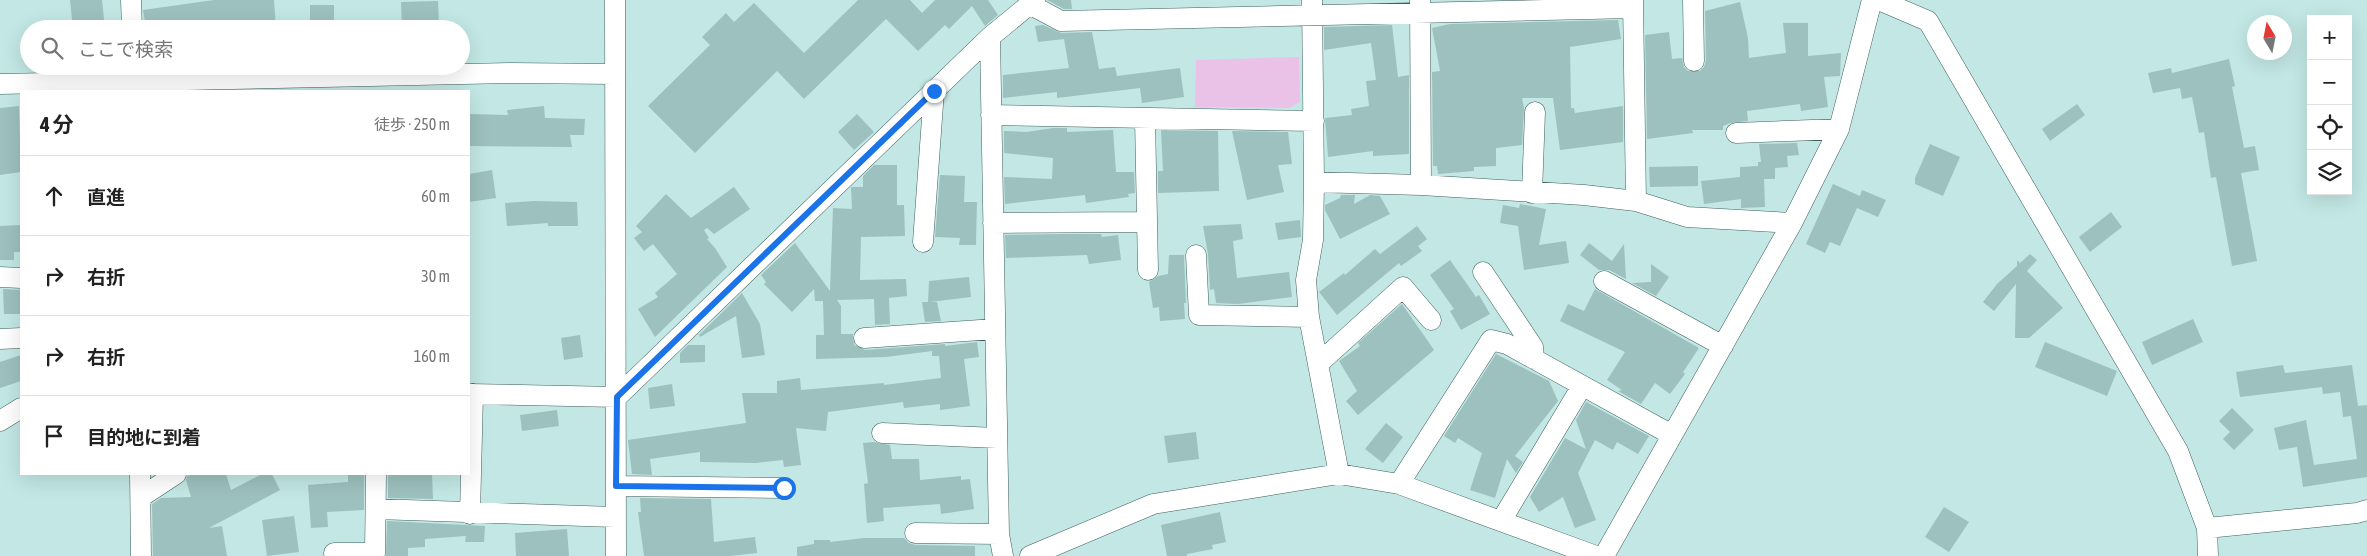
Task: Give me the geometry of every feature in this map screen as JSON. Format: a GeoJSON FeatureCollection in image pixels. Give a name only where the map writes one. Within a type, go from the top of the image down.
{"type":"FeatureCollection","features":[{"type":"Feature","properties":{"kind":"street"},"geometry":{"type":"LineString","coordinates":[[131,0],[132,20]]}},
{"type":"Feature","properties":{"kind":"street"},"geometry":{"type":"LineString","coordinates":[[615,0],[616,556]]}},
{"type":"Feature","properties":{"kind":"street"},"geometry":{"type":"LineString","coordinates":[[1693,0],[1694,61]]}},
{"type":"Feature","properties":{"kind":"street"},"geometry":{"type":"LineString","coordinates":[[1604,556],[1792,223],[1839,129],[1872,0]]}},
{"type":"Feature","properties":{"kind":"street"},"geometry":{"type":"LineString","coordinates":[[1879,0],[1928,21],[2178,451],[2207,528],[2208,556]]}},
{"type":"Feature","properties":{"kind":"street"},"geometry":{"type":"LineString","coordinates":[[470,514],[471,394],[617,397],[990,37],[1033,2],[1060,21],[1312,7],[1633,4],[1636,200]]}},
{"type":"Feature","properties":{"kind":"street"},"geometry":{"type":"LineString","coordinates":[[1420,6],[1421,185]]}},
{"type":"Feature","properties":{"kind":"street"},"geometry":{"type":"LineString","coordinates":[[1312,7],[1314,121],[1313,240],[1306,280],[1309,317],[1339,474]]}},
{"type":"Feature","properties":{"kind":"street"},"geometry":{"type":"LineString","coordinates":[[990,37],[999,534],[1003,556]]}},
{"type":"Feature","properties":{"kind":"street"},"geometry":{"type":"LineString","coordinates":[[470,74],[615,74]]}},
{"type":"Feature","properties":{"kind":"street"},"geometry":{"type":"LineString","coordinates":[[0,84],[403,75]]}},
{"type":"Feature","properties":{"kind":"street"},"geometry":{"type":"LineString","coordinates":[[923,242],[934,91]]}},
{"type":"Feature","properties":{"kind":"street"},"geometry":{"type":"LineString","coordinates":[[1532,193],[1535,112]]}},
{"type":"Feature","properties":{"kind":"street"},"geometry":{"type":"LineString","coordinates":[[991,115],[1314,121]]}},
{"type":"Feature","properties":{"kind":"street"},"geometry":{"type":"LineString","coordinates":[[1145,118],[1148,270]]}},
{"type":"Feature","properties":{"kind":"street"},"geometry":{"type":"LineString","coordinates":[[1736,133],[1839,129]]}},
{"type":"Feature","properties":{"kind":"street"},"geometry":{"type":"LineString","coordinates":[[1314,182],[1421,185],[1636,200],[1688,217],[1792,223]]}},
{"type":"Feature","properties":{"kind":"street"},"geometry":{"type":"LineString","coordinates":[[993,224],[1147,222]]}},
{"type":"Feature","properties":{"kind":"street"},"geometry":{"type":"LineString","coordinates":[[1196,254],[1199,315],[1309,317]]}},
{"type":"Feature","properties":{"kind":"street"},"geometry":{"type":"LineString","coordinates":[[1483,272],[1533,347],[1534,359]]}},
{"type":"Feature","properties":{"kind":"street"},"geometry":{"type":"LineString","coordinates":[[0,277],[20,278]]}},
{"type":"Feature","properties":{"kind":"street"},"geometry":{"type":"LineString","coordinates":[[1604,280],[1723,346]]}},
{"type":"Feature","properties":{"kind":"street"},"geometry":{"type":"LineString","coordinates":[[1318,364],[1403,286],[1431,320]]}},
{"type":"Feature","properties":{"kind":"street"},"geometry":{"type":"LineString","coordinates":[[864,338],[995,329]]}},
{"type":"Feature","properties":{"kind":"street"},"geometry":{"type":"LineString","coordinates":[[0,339],[20,338]]}},
{"type":"Feature","properties":{"kind":"street"},"geometry":{"type":"LineString","coordinates":[[1399,484],[1491,340],[1507,344],[1672,435]]}},
{"type":"Feature","properties":{"kind":"street"},"geometry":{"type":"LineString","coordinates":[[1501,521],[1582,386]]}},
{"type":"Feature","properties":{"kind":"street"},"geometry":{"type":"LineString","coordinates":[[0,421],[20,409]]}},
{"type":"Feature","properties":{"kind":"street"},"geometry":{"type":"LineString","coordinates":[[882,433],[998,438]]}},
{"type":"Feature","properties":{"kind":"street"},"geometry":{"type":"LineString","coordinates":[[1030,556],[1152,504],[1339,474],[1399,484],[1596,556]]}},
{"type":"Feature","properties":{"kind":"street"},"geometry":{"type":"LineString","coordinates":[[140,475],[142,556]]}},
{"type":"Feature","properties":{"kind":"street"},"geometry":{"type":"LineString","coordinates":[[141,497],[174,475]]}},
{"type":"Feature","properties":{"kind":"street"},"geometry":{"type":"LineString","coordinates":[[334,553],[375,553],[376,475]]}},
{"type":"Feature","properties":{"kind":"street"},"geometry":{"type":"LineString","coordinates":[[616,486],[784,488]]}},
{"type":"Feature","properties":{"kind":"street"},"geometry":{"type":"LineString","coordinates":[[376,509],[470,514],[615,517]]}},
{"type":"Feature","properties":{"kind":"street"},"geometry":{"type":"LineString","coordinates":[[2207,528],[2356,513],[2367,510]]}},
{"type":"Feature","properties":{"kind":"street"},"geometry":{"type":"LineString","coordinates":[[915,533],[999,534]]}},
{"type":"Feature","properties":{"kind":"shaded area"},"geometry":{"type":"Polygon","coordinates":[[[1299,57],[1300,102],[1289,108],[1195,107],[1196,60],[1299,57]]]}},
{"type":"Feature","properties":{"kind":"building"},"geometry":{"type":"Polygon","coordinates":[[[70,0],[102,0],[104,20],[72,20],[70,0]]]}},
{"type":"Feature","properties":{"kind":"building"},"geometry":{"type":"Polygon","coordinates":[[[214,0],[274,0],[275,20],[145,20],[143,10],[214,0]]]}},
{"type":"Feature","properties":{"kind":"building"},"geometry":{"type":"Polygon","coordinates":[[[858,0],[910,0],[922,13],[935,0],[988,0],[998,15],[985,26],[972,6],[949,29],[945,25],[918,51],[886,19],[804,99],[777,71],[695,153],[648,106],[710,45],[702,37],[726,13],[734,22],[754,3],[804,53],[858,0]]]}},
{"type":"Feature","properties":{"kind":"building"},"geometry":{"type":"Polygon","coordinates":[[[1047,0],[1071,0],[1072,9],[1064,9],[1047,0]]]}},
{"type":"Feature","properties":{"kind":"building"},"geometry":{"type":"Polygon","coordinates":[[[438,1],[439,20],[402,20],[401,2],[438,1]]]}},
{"type":"Feature","properties":{"kind":"building"},"geometry":{"type":"Polygon","coordinates":[[[1740,2],[1748,38],[1749,58],[1786,53],[1783,23],[1808,23],[1808,56],[1841,53],[1840,76],[1824,77],[1828,107],[1801,111],[1800,104],[1747,111],[1748,121],[1730,123],[1723,126],[1723,130],[1692,130],[1693,133],[1647,139],[1645,35],[1669,32],[1672,59],[1682,58],[1684,67],[1688,71],[1700,71],[1706,61],[1705,11],[1740,2]]]}},
{"type":"Feature","properties":{"kind":"building"},"geometry":{"type":"Polygon","coordinates":[[[310,5],[334,5],[334,20],[310,20],[310,5]]]}},
{"type":"Feature","properties":{"kind":"building"},"geometry":{"type":"Polygon","coordinates":[[[1618,20],[1621,39],[1570,47],[1571,108],[1574,108],[1575,113],[1623,106],[1623,142],[1560,150],[1553,98],[1522,98],[1524,108],[1522,145],[1496,148],[1496,166],[1474,167],[1474,171],[1438,174],[1437,166],[1433,166],[1432,72],[1440,71],[1432,28],[1450,24],[1618,20]]]}},
{"type":"Feature","properties":{"kind":"building"},"geometry":{"type":"Polygon","coordinates":[[[1043,25],[1061,33],[1092,32],[1099,69],[1115,67],[1117,76],[1180,68],[1184,97],[1142,103],[1140,88],[1057,98],[1057,92],[1003,98],[1003,75],[1069,68],[1064,39],[1038,42],[1035,26],[1043,25]]]}},
{"type":"Feature","properties":{"kind":"building"},"geometry":{"type":"Polygon","coordinates":[[[1392,25],[1398,77],[1409,75],[1409,154],[1373,156],[1373,151],[1328,157],[1325,118],[1352,115],[1351,109],[1369,106],[1366,81],[1376,80],[1371,43],[1324,50],[1324,27],[1392,25]]]}},
{"type":"Feature","properties":{"kind":"building"},"geometry":{"type":"Polygon","coordinates":[[[2229,59],[2235,86],[2232,87],[2244,148],[2255,146],[2259,170],[2241,173],[2257,261],[2232,266],[2216,177],[2211,178],[2204,132],[2199,133],[2192,97],[2182,99],[2180,88],[2153,93],[2148,73],[2171,68],[2172,73],[2229,59]]]}},
{"type":"Feature","properties":{"kind":"building"},"geometry":{"type":"Polygon","coordinates":[[[2077,104],[2085,115],[2050,141],[2042,129],[2077,104]]]}},
{"type":"Feature","properties":{"kind":"building"},"geometry":{"type":"Polygon","coordinates":[[[19,106],[20,172],[0,175],[0,108],[19,106]]]}},
{"type":"Feature","properties":{"kind":"building"},"geometry":{"type":"Polygon","coordinates":[[[544,106],[545,118],[585,119],[584,135],[570,135],[572,147],[470,146],[470,114],[508,115],[507,110],[544,106]]]}},
{"type":"Feature","properties":{"kind":"building"},"geometry":{"type":"Polygon","coordinates":[[[857,114],[874,132],[854,150],[838,132],[857,114]]]}},
{"type":"Feature","properties":{"kind":"building"},"geometry":{"type":"Polygon","coordinates":[[[1067,128],[1067,132],[1113,130],[1116,172],[1134,172],[1135,193],[1128,194],[1129,197],[1086,203],[1085,195],[1005,204],[1004,177],[1052,179],[1053,158],[1004,153],[1004,131],[1027,132],[1067,128]]]}},
{"type":"Feature","properties":{"kind":"building"},"geometry":{"type":"Polygon","coordinates":[[[1161,130],[1218,131],[1219,191],[1158,193],[1158,171],[1163,171],[1161,130]]]}},
{"type":"Feature","properties":{"kind":"building"},"geometry":{"type":"Polygon","coordinates":[[[1232,131],[1288,132],[1292,164],[1278,165],[1284,192],[1247,200],[1232,131]]]}},
{"type":"Feature","properties":{"kind":"building"},"geometry":{"type":"Polygon","coordinates":[[[1797,143],[1799,155],[1787,156],[1788,167],[1775,168],[1775,179],[1764,179],[1765,207],[1741,208],[1741,199],[1704,204],[1701,181],[1740,177],[1740,167],[1758,166],[1758,162],[1761,162],[1759,144],[1797,143]]]}},
{"type":"Feature","properties":{"kind":"building"},"geometry":{"type":"Polygon","coordinates":[[[1930,144],[1960,157],[1943,196],[1915,184],[1915,178],[1930,144]]]}},
{"type":"Feature","properties":{"kind":"building"},"geometry":{"type":"Polygon","coordinates":[[[874,165],[897,165],[897,205],[904,205],[905,236],[861,237],[860,280],[906,279],[907,296],[889,298],[890,324],[875,325],[874,299],[837,300],[841,306],[841,334],[853,334],[854,345],[865,350],[945,344],[945,346],[977,342],[979,357],[964,359],[970,406],[940,410],[940,404],[904,408],[903,402],[828,412],[826,431],[796,428],[801,465],[784,467],[783,460],[756,463],[700,462],[700,452],[650,459],[652,475],[632,474],[628,440],[746,423],[742,393],[777,393],[777,381],[800,378],[801,390],[884,383],[884,385],[941,378],[939,356],[932,356],[932,351],[886,357],[816,359],[816,335],[824,335],[823,301],[815,301],[814,289],[792,312],[764,284],[766,282],[761,275],[795,243],[830,291],[833,208],[852,209],[851,187],[863,187],[863,176],[874,165]]]}},
{"type":"Feature","properties":{"kind":"building"},"geometry":{"type":"Polygon","coordinates":[[[1698,166],[1698,186],[1650,187],[1649,167],[1698,166]]]}},
{"type":"Feature","properties":{"kind":"building"},"geometry":{"type":"Polygon","coordinates":[[[492,170],[496,198],[470,202],[470,174],[492,170]]]}},
{"type":"Feature","properties":{"kind":"building"},"geometry":{"type":"Polygon","coordinates":[[[940,175],[965,176],[964,202],[977,202],[976,245],[959,245],[960,238],[935,237],[940,175]]]}},
{"type":"Feature","properties":{"kind":"building"},"geometry":{"type":"Polygon","coordinates":[[[1833,184],[1860,196],[1862,190],[1886,200],[1878,217],[1857,208],[1840,246],[1830,242],[1825,253],[1806,244],[1833,184]]]}},
{"type":"Feature","properties":{"kind":"building"},"geometry":{"type":"Polygon","coordinates":[[[734,187],[750,209],[714,234],[707,228],[704,230],[709,238],[707,239],[727,267],[655,337],[638,309],[658,297],[655,293],[677,274],[653,244],[644,251],[634,238],[642,232],[636,226],[666,194],[691,218],[734,187]]]}},
{"type":"Feature","properties":{"kind":"building"},"geometry":{"type":"Polygon","coordinates":[[[1341,195],[1355,195],[1354,204],[1370,195],[1380,196],[1390,214],[1340,239],[1325,210],[1325,205],[1340,198],[1341,195]]]}},
{"type":"Feature","properties":{"kind":"building"},"geometry":{"type":"Polygon","coordinates":[[[534,201],[577,202],[578,226],[548,226],[548,223],[507,226],[505,203],[534,201]]]}},
{"type":"Feature","properties":{"kind":"building"},"geometry":{"type":"Polygon","coordinates":[[[1520,204],[1546,209],[1539,245],[1566,241],[1569,263],[1524,270],[1518,226],[1500,223],[1503,205],[1519,208],[1520,204]]]}},
{"type":"Feature","properties":{"kind":"building"},"geometry":{"type":"Polygon","coordinates":[[[2111,212],[2122,227],[2090,252],[2079,237],[2111,212]]]}},
{"type":"Feature","properties":{"kind":"building"},"geometry":{"type":"Polygon","coordinates":[[[1300,220],[1301,237],[1278,240],[1275,223],[1300,220]]]}},
{"type":"Feature","properties":{"kind":"building"},"geometry":{"type":"Polygon","coordinates":[[[1241,224],[1243,239],[1233,241],[1237,278],[1289,272],[1292,297],[1238,304],[1216,303],[1214,289],[1210,290],[1208,254],[1203,226],[1241,224]]]}},
{"type":"Feature","properties":{"kind":"building"},"geometry":{"type":"Polygon","coordinates":[[[20,225],[20,252],[14,252],[14,260],[0,260],[0,226],[20,225]]]}},
{"type":"Feature","properties":{"kind":"building"},"geometry":{"type":"Polygon","coordinates":[[[1417,226],[1427,239],[1418,246],[1422,251],[1401,266],[1399,263],[1337,315],[1319,292],[1344,273],[1345,275],[1375,249],[1380,254],[1417,226]]]}},
{"type":"Feature","properties":{"kind":"building"},"geometry":{"type":"Polygon","coordinates":[[[1101,234],[1102,237],[1118,235],[1121,260],[1089,264],[1087,255],[1006,258],[1005,235],[1101,234]]]}},
{"type":"Feature","properties":{"kind":"building"},"geometry":{"type":"Polygon","coordinates":[[[1589,243],[1612,261],[1624,244],[1626,279],[1609,270],[1599,270],[1580,255],[1589,243]]]}},
{"type":"Feature","properties":{"kind":"building"},"geometry":{"type":"Polygon","coordinates":[[[2030,254],[2037,260],[2027,271],[2063,308],[2029,338],[2015,338],[2016,284],[1994,311],[1983,302],[1997,284],[2017,266],[2017,260],[2020,263],[2030,254]]]}},
{"type":"Feature","properties":{"kind":"building"},"geometry":{"type":"Polygon","coordinates":[[[1169,255],[1184,255],[1185,319],[1160,321],[1159,307],[1153,308],[1149,282],[1158,276],[1168,274],[1169,255]]]}},
{"type":"Feature","properties":{"kind":"building"},"geometry":{"type":"Polygon","coordinates":[[[1450,260],[1476,297],[1479,295],[1490,314],[1461,330],[1450,311],[1454,309],[1430,275],[1450,260]]]}},
{"type":"Feature","properties":{"kind":"building"},"geometry":{"type":"Polygon","coordinates":[[[1651,264],[1669,277],[1656,296],[1632,283],[1651,282],[1651,264]]]}},
{"type":"Feature","properties":{"kind":"building"},"geometry":{"type":"Polygon","coordinates":[[[969,277],[971,297],[930,302],[937,302],[941,321],[925,322],[922,302],[928,302],[929,281],[969,277]]]}},
{"type":"Feature","properties":{"kind":"building"},"geometry":{"type":"Polygon","coordinates":[[[3,289],[20,290],[20,314],[4,314],[3,289]]]}},
{"type":"Feature","properties":{"kind":"building"},"geometry":{"type":"Polygon","coordinates":[[[1595,289],[1699,348],[1683,372],[1685,374],[1670,394],[1655,383],[1641,404],[1618,391],[1622,390],[1607,380],[1625,352],[1560,321],[1568,304],[1584,311],[1595,289]]]}},
{"type":"Feature","properties":{"kind":"building"},"geometry":{"type":"Polygon","coordinates":[[[742,293],[760,324],[765,355],[742,358],[736,316],[700,337],[699,335],[742,293]]]}},
{"type":"Feature","properties":{"kind":"building"},"geometry":{"type":"Polygon","coordinates":[[[1402,304],[1434,350],[1358,415],[1346,401],[1357,391],[1339,361],[1360,346],[1358,343],[1402,304]]]}},
{"type":"Feature","properties":{"kind":"building"},"geometry":{"type":"Polygon","coordinates":[[[2193,319],[2203,342],[2152,365],[2142,342],[2193,319]]]}},
{"type":"Feature","properties":{"kind":"building"},"geometry":{"type":"Polygon","coordinates":[[[580,335],[583,357],[564,360],[561,338],[580,335]]]}},
{"type":"Feature","properties":{"kind":"building"},"geometry":{"type":"Polygon","coordinates":[[[2045,342],[2117,371],[2107,396],[2035,367],[2045,342]]]}},
{"type":"Feature","properties":{"kind":"building"},"geometry":{"type":"Polygon","coordinates":[[[688,345],[705,345],[705,362],[680,363],[680,353],[688,345]]]}},
{"type":"Feature","properties":{"kind":"building"},"geometry":{"type":"Polygon","coordinates":[[[1496,354],[1549,381],[1558,401],[1515,456],[1523,462],[1516,473],[1507,459],[1495,498],[1470,490],[1482,453],[1458,438],[1455,443],[1444,436],[1496,354]]]}},
{"type":"Feature","properties":{"kind":"building"},"geometry":{"type":"Polygon","coordinates":[[[20,355],[20,381],[0,388],[0,362],[20,355]]]}},
{"type":"Feature","properties":{"kind":"building"},"geometry":{"type":"Polygon","coordinates":[[[2283,365],[2285,373],[2352,365],[2358,406],[2367,405],[2367,477],[2303,487],[2297,447],[2279,450],[2274,428],[2306,420],[2314,465],[2357,459],[2351,416],[2343,417],[2340,392],[2323,394],[2322,387],[2240,397],[2236,372],[2283,365]]]}},
{"type":"Feature","properties":{"kind":"building"},"geometry":{"type":"Polygon","coordinates":[[[672,384],[675,406],[650,409],[648,388],[672,384]]]}},
{"type":"Feature","properties":{"kind":"building"},"geometry":{"type":"Polygon","coordinates":[[[1586,402],[1649,436],[1638,454],[1617,442],[1613,450],[1595,440],[1578,473],[1596,520],[1575,528],[1563,497],[1539,512],[1530,497],[1565,438],[1586,449],[1576,420],[1586,402]]]}},
{"type":"Feature","properties":{"kind":"building"},"geometry":{"type":"Polygon","coordinates":[[[2232,408],[2254,430],[2234,450],[2223,439],[2230,432],[2219,421],[2232,408]]]}},
{"type":"Feature","properties":{"kind":"building"},"geometry":{"type":"Polygon","coordinates":[[[557,410],[559,426],[522,431],[520,415],[557,410]]]}},
{"type":"Feature","properties":{"kind":"building"},"geometry":{"type":"Polygon","coordinates":[[[1386,423],[1403,437],[1383,463],[1365,449],[1386,423]]]}},
{"type":"Feature","properties":{"kind":"building"},"geometry":{"type":"Polygon","coordinates":[[[1196,432],[1199,459],[1168,463],[1164,436],[1196,432]]]}},
{"type":"Feature","properties":{"kind":"building"},"geometry":{"type":"Polygon","coordinates":[[[874,442],[890,445],[892,459],[919,459],[920,480],[961,476],[961,480],[970,479],[974,509],[941,514],[940,504],[883,508],[884,521],[867,523],[864,484],[868,483],[863,443],[874,442]]]}},
{"type":"Feature","properties":{"kind":"building"},"geometry":{"type":"Polygon","coordinates":[[[226,475],[231,490],[260,475],[272,475],[280,490],[209,528],[222,526],[227,556],[153,556],[152,504],[161,498],[191,497],[186,480],[187,476],[226,475]]]}},
{"type":"Feature","properties":{"kind":"building"},"geometry":{"type":"Polygon","coordinates":[[[348,475],[364,475],[364,510],[327,512],[328,527],[311,528],[308,485],[348,482],[348,475]]]}},
{"type":"Feature","properties":{"kind":"building"},"geometry":{"type":"Polygon","coordinates":[[[388,475],[432,475],[433,499],[388,498],[388,475]]]}},
{"type":"Feature","properties":{"kind":"building"},"geometry":{"type":"Polygon","coordinates":[[[640,498],[711,499],[714,542],[755,537],[757,553],[730,556],[644,556],[638,512],[641,512],[640,498]]]}},
{"type":"Feature","properties":{"kind":"building"},"geometry":{"type":"Polygon","coordinates":[[[1944,507],[1969,522],[1949,552],[1925,537],[1944,507]]]}},
{"type":"Feature","properties":{"kind":"building"},"geometry":{"type":"Polygon","coordinates":[[[1220,512],[1226,542],[1212,545],[1213,549],[1187,554],[1187,556],[1167,556],[1161,525],[1220,512]]]}},
{"type":"Feature","properties":{"kind":"building"},"geometry":{"type":"Polygon","coordinates":[[[294,516],[299,552],[267,556],[262,520],[294,516]]]}},
{"type":"Feature","properties":{"kind":"building"},"geometry":{"type":"Polygon","coordinates":[[[387,521],[485,526],[484,542],[465,542],[466,536],[425,539],[425,547],[408,548],[408,556],[386,556],[387,521]]]}},
{"type":"Feature","properties":{"kind":"building"},"geometry":{"type":"Polygon","coordinates":[[[567,529],[569,556],[516,556],[515,533],[567,529]]]}},
{"type":"Feature","properties":{"kind":"building"},"geometry":{"type":"Polygon","coordinates":[[[864,538],[904,538],[909,543],[915,545],[975,546],[975,556],[797,556],[797,547],[814,544],[814,540],[830,540],[830,542],[864,538]]]}},
{"type":"Feature","properties":{"kind":"route"},"geometry":{"type":"LineString","coordinates":[[784,488],[616,486],[617,397],[934,91]]}}]}
